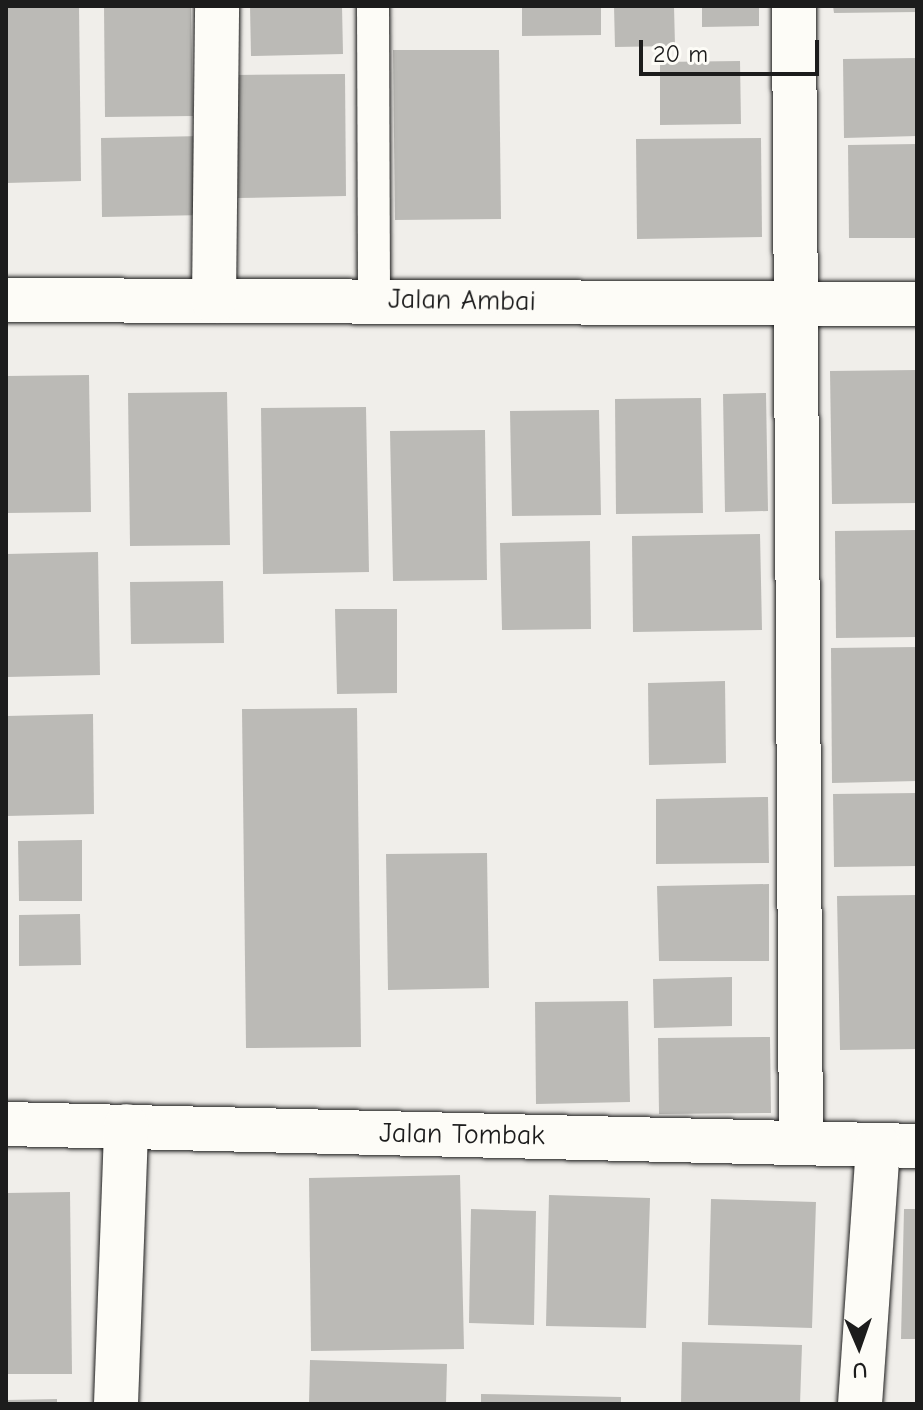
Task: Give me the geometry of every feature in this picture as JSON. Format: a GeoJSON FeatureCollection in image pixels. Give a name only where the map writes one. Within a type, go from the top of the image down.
{"type":"FeatureCollection","features":[{"type":"Feature","properties":{"kind":"street"},"geometry":{"type":"LineString","coordinates":[[214,301],[217,6]]}},
{"type":"Feature","properties":{"kind":"street"},"geometry":{"type":"LineString","coordinates":[[794,6],[799,303],[801,1142]]}},
{"type":"Feature","properties":{"kind":"street","name":"Jalan Ambai"},"geometry":{"type":"LineString","coordinates":[[6,300],[374,299],[917,304]]}},
{"type":"Feature","properties":{"kind":"street","name":"Jalan Tombak"},"geometry":{"type":"LineString","coordinates":[[6,1124],[898,1146]]}},
{"type":"Feature","properties":{"kind":"street"},"geometry":{"type":"LineString","coordinates":[[116,1404],[126,1126]]}},
{"type":"Feature","properties":{"kind":"street"},"geometry":{"type":"LineString","coordinates":[[860,1404],[898,1146]]}},
{"type":"Feature","properties":{"kind":"lane"},"geometry":{"type":"LineString","coordinates":[[373,6],[374,299]]}},
{"type":"Feature","properties":{"kind":"building"},"geometry":{"type":"Polygon","coordinates":[[[6,6],[79,6],[81,181],[6,183],[6,6]]]}},
{"type":"Feature","properties":{"kind":"building"},"geometry":{"type":"Polygon","coordinates":[[[104,6],[191,6],[193,116],[105,117],[104,6]]]}},
{"type":"Feature","properties":{"kind":"building"},"geometry":{"type":"Polygon","coordinates":[[[250,6],[342,6],[343,54],[251,56],[250,6]]]}},
{"type":"Feature","properties":{"kind":"building"},"geometry":{"type":"Polygon","coordinates":[[[522,6],[601,6],[601,35],[522,36],[522,6]]]}},
{"type":"Feature","properties":{"kind":"building"},"geometry":{"type":"Polygon","coordinates":[[[614,6],[674,6],[675,46],[615,47],[614,6]]]}},
{"type":"Feature","properties":{"kind":"building"},"geometry":{"type":"Polygon","coordinates":[[[702,6],[759,6],[759,26],[702,27],[702,6]]]}},
{"type":"Feature","properties":{"kind":"building"},"geometry":{"type":"Polygon","coordinates":[[[833,6],[917,6],[917,12],[834,13],[833,6]]]}},
{"type":"Feature","properties":{"kind":"building"},"geometry":{"type":"Polygon","coordinates":[[[393,50],[499,50],[501,219],[395,220],[393,50]]]}},
{"type":"Feature","properties":{"kind":"building"},"geometry":{"type":"Polygon","coordinates":[[[917,58],[917,136],[844,138],[843,59],[917,58]]]}},
{"type":"Feature","properties":{"kind":"building"},"geometry":{"type":"Polygon","coordinates":[[[740,61],[741,124],[660,125],[660,62],[740,61]]]}},
{"type":"Feature","properties":{"kind":"building"},"geometry":{"type":"Polygon","coordinates":[[[345,74],[346,196],[238,198],[236,75],[345,74]]]}},
{"type":"Feature","properties":{"kind":"building"},"geometry":{"type":"Polygon","coordinates":[[[203,136],[205,215],[102,217],[101,138],[203,136]]]}},
{"type":"Feature","properties":{"kind":"building"},"geometry":{"type":"Polygon","coordinates":[[[761,138],[762,237],[637,239],[636,139],[761,138]]]}},
{"type":"Feature","properties":{"kind":"building"},"geometry":{"type":"Polygon","coordinates":[[[917,144],[917,238],[849,238],[848,145],[917,144]]]}},
{"type":"Feature","properties":{"kind":"building"},"geometry":{"type":"Polygon","coordinates":[[[917,370],[917,503],[832,504],[830,371],[917,370]]]}},
{"type":"Feature","properties":{"kind":"building"},"geometry":{"type":"Polygon","coordinates":[[[89,375],[91,512],[6,513],[6,376],[89,375]]]}},
{"type":"Feature","properties":{"kind":"building"},"geometry":{"type":"Polygon","coordinates":[[[227,392],[230,545],[130,546],[128,393],[227,392]]]}},
{"type":"Feature","properties":{"kind":"building"},"geometry":{"type":"Polygon","coordinates":[[[766,393],[768,511],[725,512],[723,394],[766,393]]]}},
{"type":"Feature","properties":{"kind":"building"},"geometry":{"type":"Polygon","coordinates":[[[701,398],[703,513],[616,514],[615,399],[701,398]]]}},
{"type":"Feature","properties":{"kind":"building"},"geometry":{"type":"Polygon","coordinates":[[[366,407],[369,572],[263,574],[261,408],[366,407]]]}},
{"type":"Feature","properties":{"kind":"building"},"geometry":{"type":"Polygon","coordinates":[[[599,410],[601,515],[512,516],[510,411],[599,410]]]}},
{"type":"Feature","properties":{"kind":"building"},"geometry":{"type":"Polygon","coordinates":[[[485,430],[487,580],[393,581],[390,431],[485,430]]]}},
{"type":"Feature","properties":{"kind":"building"},"geometry":{"type":"Polygon","coordinates":[[[917,530],[917,637],[836,638],[835,531],[917,530]]]}},
{"type":"Feature","properties":{"kind":"building"},"geometry":{"type":"Polygon","coordinates":[[[760,534],[762,630],[633,632],[632,536],[760,534]]]}},
{"type":"Feature","properties":{"kind":"building"},"geometry":{"type":"Polygon","coordinates":[[[590,541],[591,629],[502,630],[500,543],[590,541]]]}},
{"type":"Feature","properties":{"kind":"building"},"geometry":{"type":"Polygon","coordinates":[[[98,552],[100,675],[6,677],[6,554],[98,552]]]}},
{"type":"Feature","properties":{"kind":"building"},"geometry":{"type":"Polygon","coordinates":[[[223,581],[224,643],[131,644],[130,582],[223,581]]]}},
{"type":"Feature","properties":{"kind":"building"},"geometry":{"type":"Polygon","coordinates":[[[335,609],[397,609],[397,693],[337,694],[335,609]]]}},
{"type":"Feature","properties":{"kind":"building"},"geometry":{"type":"Polygon","coordinates":[[[917,647],[917,781],[832,783],[831,648],[917,647]]]}},
{"type":"Feature","properties":{"kind":"building"},"geometry":{"type":"Polygon","coordinates":[[[725,681],[726,763],[649,765],[648,683],[725,681]]]}},
{"type":"Feature","properties":{"kind":"building"},"geometry":{"type":"Polygon","coordinates":[[[357,708],[361,1047],[246,1048],[242,709],[357,708]]]}},
{"type":"Feature","properties":{"kind":"building"},"geometry":{"type":"Polygon","coordinates":[[[93,714],[94,814],[6,816],[6,716],[93,714]]]}},
{"type":"Feature","properties":{"kind":"building"},"geometry":{"type":"Polygon","coordinates":[[[917,793],[917,866],[834,867],[833,794],[917,793]]]}},
{"type":"Feature","properties":{"kind":"building"},"geometry":{"type":"Polygon","coordinates":[[[768,797],[769,863],[656,864],[656,799],[768,797]]]}},
{"type":"Feature","properties":{"kind":"building"},"geometry":{"type":"Polygon","coordinates":[[[82,840],[82,901],[19,901],[18,841],[82,840]]]}},
{"type":"Feature","properties":{"kind":"building"},"geometry":{"type":"Polygon","coordinates":[[[487,853],[489,988],[388,990],[386,854],[487,853]]]}},
{"type":"Feature","properties":{"kind":"building"},"geometry":{"type":"Polygon","coordinates":[[[769,884],[769,961],[659,961],[657,886],[769,884]]]}},
{"type":"Feature","properties":{"kind":"building"},"geometry":{"type":"Polygon","coordinates":[[[917,895],[917,1049],[840,1050],[837,896],[917,895]]]}},
{"type":"Feature","properties":{"kind":"building"},"geometry":{"type":"Polygon","coordinates":[[[80,914],[81,965],[19,966],[19,915],[80,914]]]}},
{"type":"Feature","properties":{"kind":"building"},"geometry":{"type":"Polygon","coordinates":[[[732,977],[732,1026],[654,1028],[653,979],[732,977]]]}},
{"type":"Feature","properties":{"kind":"building"},"geometry":{"type":"Polygon","coordinates":[[[628,1001],[630,1102],[536,1104],[535,1002],[628,1001]]]}},
{"type":"Feature","properties":{"kind":"building"},"geometry":{"type":"Polygon","coordinates":[[[770,1037],[771,1113],[659,1114],[658,1038],[770,1037]]]}},
{"type":"Feature","properties":{"kind":"building"},"geometry":{"type":"Polygon","coordinates":[[[460,1175],[464,1349],[311,1351],[309,1178],[460,1175]]]}},
{"type":"Feature","properties":{"kind":"building"},"geometry":{"type":"Polygon","coordinates":[[[70,1192],[72,1374],[6,1374],[6,1193],[70,1192]]]}},
{"type":"Feature","properties":{"kind":"building"},"geometry":{"type":"Polygon","coordinates":[[[549,1195],[650,1198],[646,1328],[546,1326],[549,1195]]]}},
{"type":"Feature","properties":{"kind":"building"},"geometry":{"type":"Polygon","coordinates":[[[711,1199],[816,1202],[812,1328],[708,1325],[711,1199]]]}},
{"type":"Feature","properties":{"kind":"building"},"geometry":{"type":"Polygon","coordinates":[[[471,1209],[536,1211],[534,1325],[469,1323],[471,1209]]]}},
{"type":"Feature","properties":{"kind":"building"},"geometry":{"type":"Polygon","coordinates":[[[904,1209],[917,1209],[917,1339],[901,1339],[904,1209]]]}},
{"type":"Feature","properties":{"kind":"building"},"geometry":{"type":"Polygon","coordinates":[[[682,1342],[802,1345],[800,1404],[681,1404],[682,1342]]]}},
{"type":"Feature","properties":{"kind":"building"},"geometry":{"type":"Polygon","coordinates":[[[310,1360],[447,1364],[446,1404],[309,1404],[310,1360]]]}},
{"type":"Feature","properties":{"kind":"building"},"geometry":{"type":"Polygon","coordinates":[[[481,1394],[621,1397],[621,1404],[481,1404],[481,1394]]]}},
{"type":"Feature","properties":{"kind":"building"},"geometry":{"type":"Polygon","coordinates":[[[57,1399],[57,1404],[6,1404],[6,1400],[57,1399]]]}}]}
